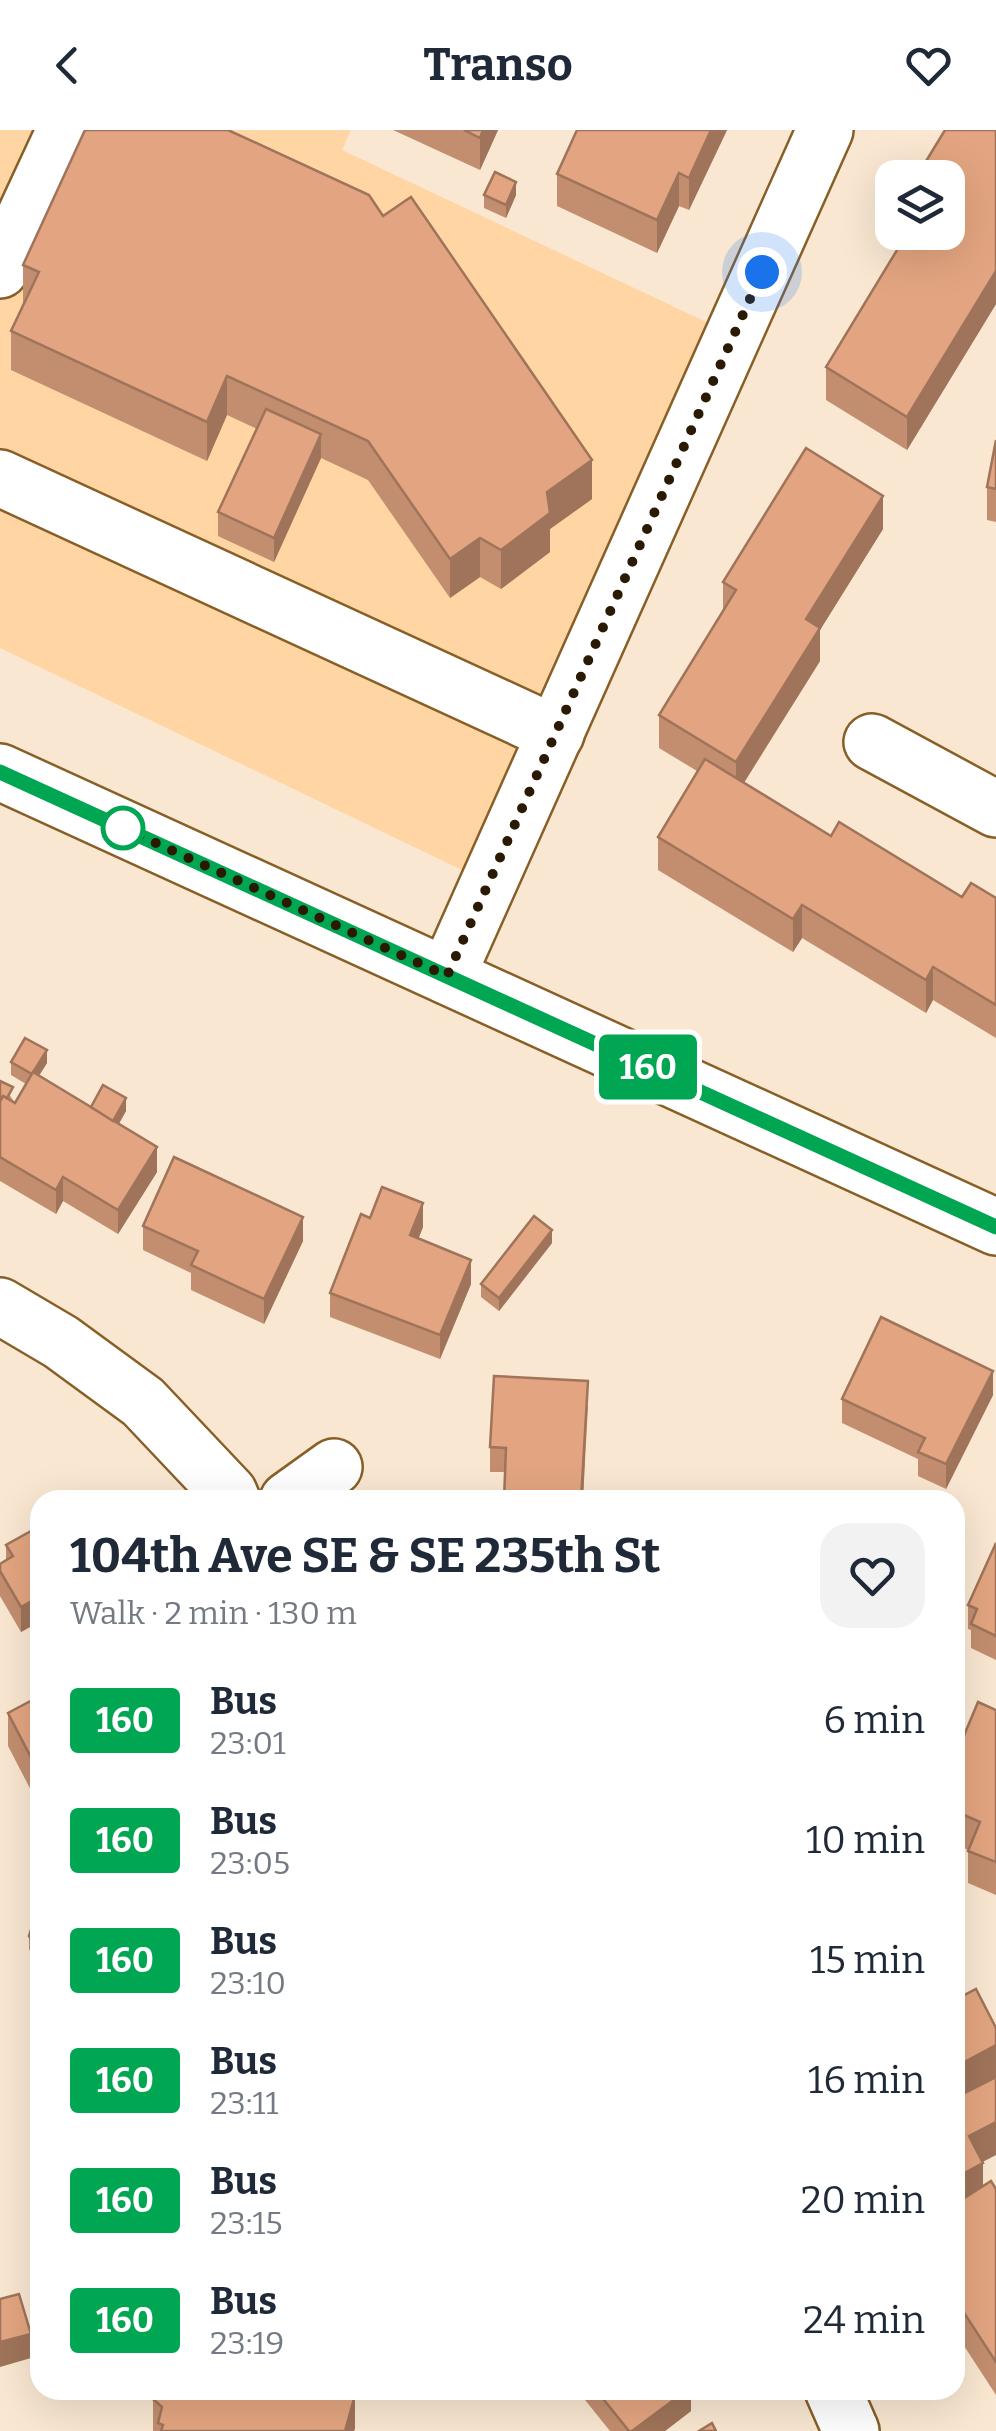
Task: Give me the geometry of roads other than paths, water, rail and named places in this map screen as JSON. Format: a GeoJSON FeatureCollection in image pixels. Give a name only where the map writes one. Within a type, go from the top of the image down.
{"type":"FeatureCollection","features":[{"type":"Feature","properties":{"kind":"street"},"geometry":{"type":"LineString","coordinates":[[0,270],[65,130]]}},
{"type":"Feature","properties":{"kind":"street"},"geometry":{"type":"LineString","coordinates":[[447,976],[825,130]]}},
{"type":"Feature","properties":{"kind":"street"},"geometry":{"type":"LineString","coordinates":[[0,478],[556,734]]}},
{"type":"Feature","properties":{"kind":"street"},"geometry":{"type":"LineString","coordinates":[[872,742],[996,809]]}},
{"type":"Feature","properties":{"kind":"street"},"geometry":{"type":"LineString","coordinates":[[0,772],[996,1227]]}},
{"type":"Feature","properties":{"kind":"street"},"geometry":{"type":"LineString","coordinates":[[0,1306],[61,1342],[143,1402],[226,1490]]}},
{"type":"Feature","properties":{"kind":"street"},"geometry":{"type":"LineString","coordinates":[[302,1490],[334,1467]]}},
{"type":"Feature","properties":{"kind":"street"},"geometry":{"type":"LineString","coordinates":[[837,2400],[851,2431]]}}]}
